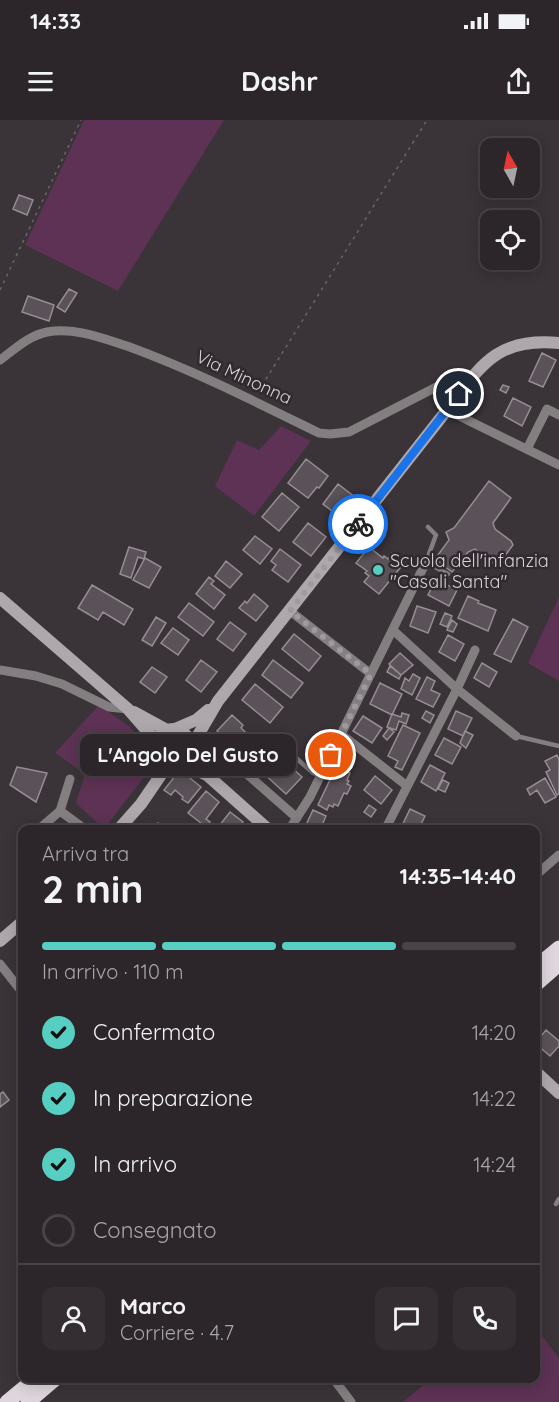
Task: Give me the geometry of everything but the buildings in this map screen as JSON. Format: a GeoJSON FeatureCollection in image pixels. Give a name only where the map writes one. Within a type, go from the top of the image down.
{"type":"FeatureCollection","features":[{"type":"Feature","properties":{"kind":"highway"},"geometry":{"type":"LineString","coordinates":[[540,964],[559,948]]}},
{"type":"Feature","properties":{"kind":"highway"},"geometry":{"type":"LineString","coordinates":[[540,981],[559,964]]}},
{"type":"Feature","properties":{"kind":"highway"},"geometry":{"type":"LineString","coordinates":[[8,1402],[30,1383]]}},
{"type":"Feature","properties":{"kind":"highway"},"geometry":{"type":"LineString","coordinates":[[27,1402],[50,1383]]}},
{"type":"Feature","properties":{"kind":"main road"},"geometry":{"type":"LineString","coordinates":[[122,825],[174,763],[186,757],[218,701],[472,377],[489,359],[504,350],[523,343],[540,341],[559,343]]}},
{"type":"Feature","properties":{"kind":"main road"},"geometry":{"type":"LineString","coordinates":[[0,598],[128,709],[164,761],[207,775]]}},
{"type":"Feature","properties":{"kind":"main road"},"geometry":{"type":"LineString","coordinates":[[141,804],[152,776],[159,736],[196,720],[218,701]]}},
{"type":"Feature","properties":{"kind":"main road"},"geometry":{"type":"LineString","coordinates":[[128,709],[171,729],[180,730],[187,736],[190,749],[207,775],[262,825]]}},
{"type":"Feature","properties":{"kind":"main road"},"geometry":{"type":"LineString","coordinates":[[0,941],[18,925]]}},
{"type":"Feature","properties":{"kind":"main road"},"geometry":{"type":"LineString","coordinates":[[540,1076],[559,1093]]}},
{"type":"Feature","properties":{"kind":"street","name":"Via Minonna"},"geometry":{"type":"LineString","coordinates":[[0,360],[28,339],[47,332],[68,331],[101,338],[150,354],[215,382],[319,433],[330,434],[349,432],[448,381],[472,377]]}},
{"type":"Feature","properties":{"kind":"street"},"geometry":{"type":"LineString","coordinates":[[527,449],[547,409],[559,415]]}},
{"type":"Feature","properties":{"kind":"street"},"geometry":{"type":"LineString","coordinates":[[447,410],[559,465]]}},
{"type":"Feature","properties":{"kind":"street"},"geometry":{"type":"LineString","coordinates":[[292,825],[310,797],[426,562]]}},
{"type":"Feature","properties":{"kind":"street"},"geometry":{"type":"LineString","coordinates":[[290,611],[371,674]]}},
{"type":"Feature","properties":{"kind":"street"},"geometry":{"type":"LineString","coordinates":[[393,630],[457,689],[516,736]]}},
{"type":"Feature","properties":{"kind":"street"},"geometry":{"type":"LineString","coordinates":[[388,825],[475,650]]}},
{"type":"Feature","properties":{"kind":"street"},"geometry":{"type":"LineString","coordinates":[[0,670],[36,676],[62,684],[109,707],[128,709]]}},
{"type":"Feature","properties":{"kind":"street"},"geometry":{"type":"LineString","coordinates":[[200,733],[297,818]]}},
{"type":"Feature","properties":{"kind":"street"},"geometry":{"type":"LineString","coordinates":[[341,734],[407,786]]}},
{"type":"Feature","properties":{"kind":"street"},"geometry":{"type":"LineString","coordinates":[[44,825],[60,811],[70,779]]}},
{"type":"Feature","properties":{"kind":"street"},"geometry":{"type":"LineString","coordinates":[[60,811],[80,825]]}},
{"type":"Feature","properties":{"kind":"street"},"geometry":{"type":"LineString","coordinates":[[540,872],[559,855]]}},
{"type":"Feature","properties":{"kind":"street"},"geometry":{"type":"LineString","coordinates":[[0,964],[18,987]]}},
{"type":"Feature","properties":{"kind":"street"},"geometry":{"type":"LineString","coordinates":[[337,1383],[351,1402]]}},
{"type":"Feature","properties":{"kind":"lane"},"geometry":{"type":"LineString","coordinates":[[428,526],[436,535],[426,562],[448,574]]}},
{"type":"Feature","properties":{"kind":"lane"},"geometry":{"type":"LineString","coordinates":[[516,736],[559,746]]}},
{"type":"Feature","properties":{"kind":"lane"},"geometry":{"type":"LineString","coordinates":[[286,749],[320,776]]}},
{"type":"Feature","properties":{"kind":"path"},"geometry":{"type":"LineString","coordinates":[[0,290],[81,120]]}},
{"type":"Feature","properties":{"kind":"path"},"geometry":{"type":"LineString","coordinates":[[252,400],[427,120]]}},
{"type":"Feature","properties":{"kind":"shaded area"},"geometry":{"type":"Polygon","coordinates":[[[84,120],[224,120],[118,291],[25,245],[84,120]]]}},
{"type":"Feature","properties":{"kind":"shaded area"},"geometry":{"type":"Polygon","coordinates":[[[281,426],[311,441],[254,516],[215,486],[237,440],[259,450],[281,426]]]}},
{"type":"Feature","properties":{"kind":"shaded area"},"geometry":{"type":"Polygon","coordinates":[[[559,597],[559,681],[528,663],[559,597]]]}},
{"type":"Feature","properties":{"kind":"shaded area"},"geometry":{"type":"Polygon","coordinates":[[[99,705],[130,727],[147,749],[147,773],[107,825],[100,825],[76,803],[85,774],[55,753],[99,705]]]}},
{"type":"Feature","properties":{"kind":"shaded area"},"geometry":{"type":"Polygon","coordinates":[[[540,1333],[559,1358],[559,1402],[403,1402],[426,1383],[540,1383],[540,1333]]]}},
{"type":"Feature","properties":{"kind":"way so far"},"geometry":{"type":"LineString","coordinates":[[331,755],[371,674],[290,611],[358,524]]}},
{"type":"Feature","properties":{"kind":"place","name":"Scuola dell'infanzia \"Casali Santa\""},"geometry":{"type":"Point","coordinates":[378,570]}},
{"type":"Feature","properties":{"kind":"place","name":"L'Angolo Del Gusto"},"geometry":{"type":"Point","coordinates":[331,755]}},
{"type":"Feature","properties":{"kind":"route"},"geometry":{"type":"LineString","coordinates":[[358,524],[459,394]]}}]}
